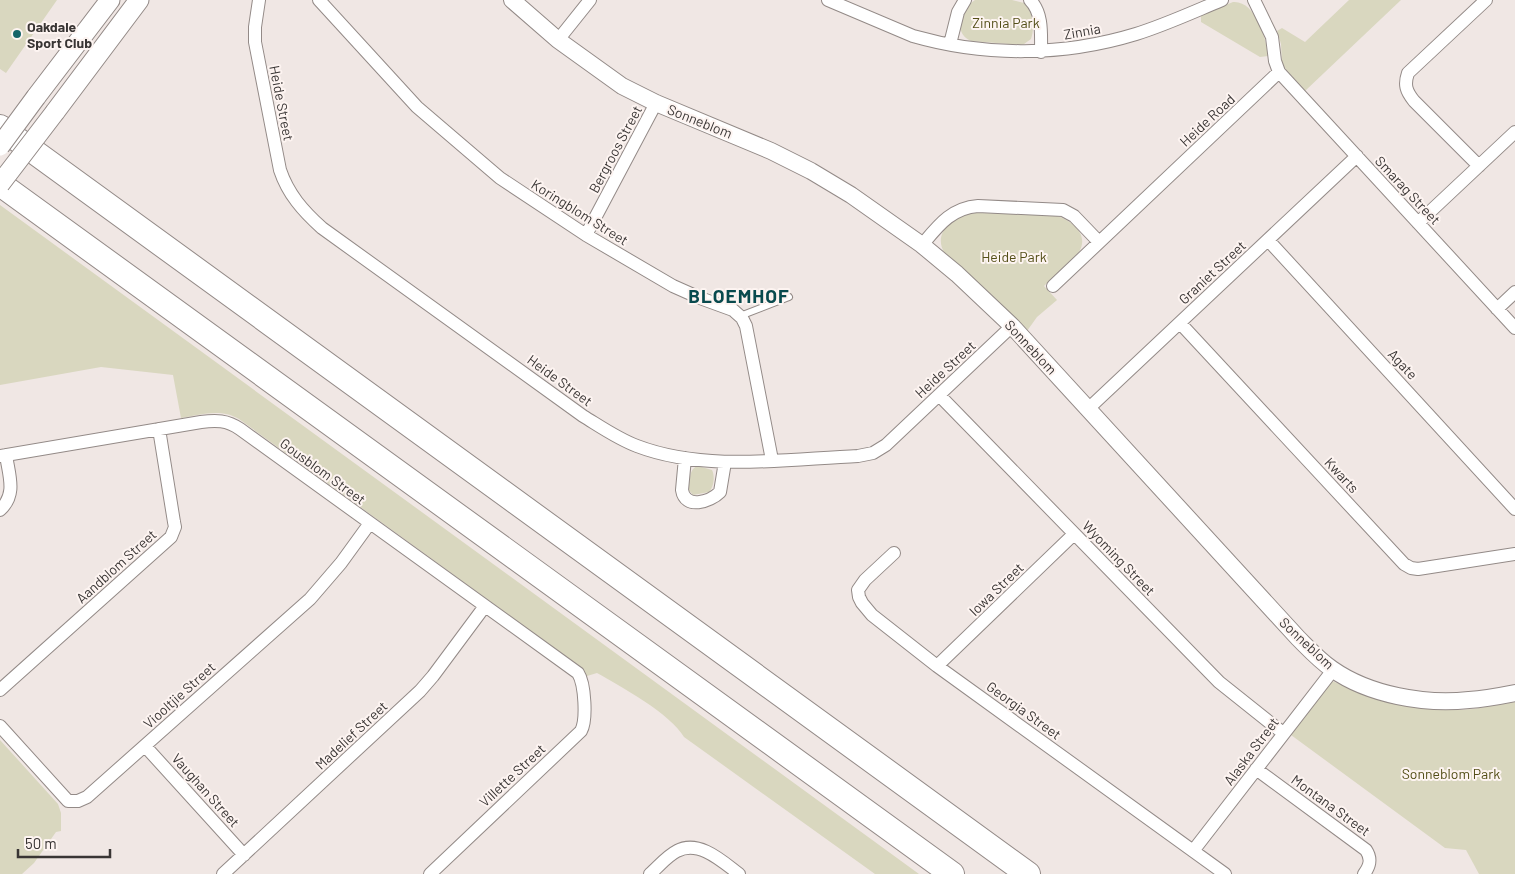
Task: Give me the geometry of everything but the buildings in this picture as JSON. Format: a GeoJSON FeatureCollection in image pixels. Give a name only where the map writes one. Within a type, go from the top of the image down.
{"type":"FeatureCollection","features":[{"type":"Feature","properties":{"kind":"highway"},"geometry":{"type":"LineString","coordinates":[[0,127],[1028,874]]}},
{"type":"Feature","properties":{"kind":"highway"},"geometry":{"type":"LineString","coordinates":[[0,184],[952,874]]}},
{"type":"Feature","properties":{"kind":"highway"},"geometry":{"type":"LineString","coordinates":[[915,847],[945,874]]}},
{"type":"Feature","properties":{"kind":"main road"},"geometry":{"type":"LineString","coordinates":[[0,146],[110,0]]}},
{"type":"Feature","properties":{"kind":"main road"},"geometry":{"type":"LineString","coordinates":[[0,184],[139,0]]}},
{"type":"Feature","properties":{"kind":"street","name":"Heide Street"},"geometry":{"type":"LineString","coordinates":[[259,0],[254,27],[255,42],[280,170],[290,192],[311,218],[583,416],[636,446],[685,458],[725,462],[858,456],[873,453],[886,445],[1012,326]]}},
{"type":"Feature","properties":{"kind":"street","name":"Koringblom Street"},"geometry":{"type":"LineString","coordinates":[[319,0],[417,107],[500,178],[586,235],[673,286],[732,310],[740,316]]}},
{"type":"Feature","properties":{"kind":"street","name":"Sonneblom"},"geometry":{"type":"LineString","coordinates":[[512,0],[558,40],[622,86],[656,103],[771,150],[811,171],[851,195],[922,245],[964,280],[1012,326],[1298,638],[1333,670],[1365,686],[1388,694],[1413,698],[1468,701],[1515,693]]}},
{"type":"Feature","properties":{"kind":"street"},"geometry":{"type":"LineString","coordinates":[[558,40],[590,0]]}},
{"type":"Feature","properties":{"kind":"street","name":"Zinnia"},"geometry":{"type":"LineString","coordinates":[[828,0],[913,36],[950,44],[1016,52],[1041,52],[1096,44],[1137,34],[1222,0]]}},
{"type":"Feature","properties":{"kind":"street"},"geometry":{"type":"LineString","coordinates":[[950,44],[958,12],[965,0]]}},
{"type":"Feature","properties":{"kind":"street"},"geometry":{"type":"LineString","coordinates":[[1030,0],[1038,13],[1041,52]]}},
{"type":"Feature","properties":{"kind":"street"},"geometry":{"type":"LineString","coordinates":[[1254,0],[1272,37],[1275,61],[1279,72]]}},
{"type":"Feature","properties":{"kind":"street"},"geometry":{"type":"LineString","coordinates":[[1479,166],[1414,101],[1407,92],[1405,82],[1408,73],[1486,0]]}},
{"type":"Feature","properties":{"kind":"street","name":"Smarag Street"},"geometry":{"type":"LineString","coordinates":[[1279,72],[1515,328]]}},
{"type":"Feature","properties":{"kind":"street","name":"Heide Road"},"geometry":{"type":"LineString","coordinates":[[1053,286],[1279,72]]}},
{"type":"Feature","properties":{"kind":"street","name":"Bergroos Street"},"geometry":{"type":"LineString","coordinates":[[586,235],[656,103]]}},
{"type":"Feature","properties":{"kind":"street"},"geometry":{"type":"LineString","coordinates":[[1418,223],[1515,132]]}},
{"type":"Feature","properties":{"kind":"street","name":"Graniet Street"},"geometry":{"type":"LineString","coordinates":[[1088,409],[1357,156]]}},
{"type":"Feature","properties":{"kind":"street"},"geometry":{"type":"LineString","coordinates":[[922,245],[952,213],[978,206],[1063,210],[1074,216],[1099,242]]}},
{"type":"Feature","properties":{"kind":"street","name":"Agate"},"geometry":{"type":"LineString","coordinates":[[1268,240],[1515,508]]}},
{"type":"Feature","properties":{"kind":"street"},"geometry":{"type":"LineString","coordinates":[[1497,309],[1515,292]]}},
{"type":"Feature","properties":{"kind":"street"},"geometry":{"type":"LineString","coordinates":[[740,316],[746,326],[772,460]]}},
{"type":"Feature","properties":{"kind":"street","name":"Kwarts"},"geometry":{"type":"LineString","coordinates":[[1180,323],[1404,564],[1418,569],[1515,554]]}},
{"type":"Feature","properties":{"kind":"street","name":"Wyoming Street"},"geometry":{"type":"LineString","coordinates":[[940,395],[1219,682],[1283,733]]}},
{"type":"Feature","properties":{"kind":"street","name":"Gousblom Street"},"geometry":{"type":"LineString","coordinates":[[3,456],[217,420],[228,422],[578,673],[583,684]]}},
{"type":"Feature","properties":{"kind":"street","name":"Aandblom Street"},"geometry":{"type":"LineString","coordinates":[[0,690],[171,537],[174,522],[159,429]]}},
{"type":"Feature","properties":{"kind":"street"},"geometry":{"type":"LineString","coordinates":[[0,510],[7,502],[11,493],[3,456]]}},
{"type":"Feature","properties":{"kind":"street"},"geometry":{"type":"LineString","coordinates":[[685,458],[682,495],[690,502],[699,503],[710,500],[720,492],[725,462]]}},
{"type":"Feature","properties":{"kind":"street","name":"Viooltjie Street"},"geometry":{"type":"LineString","coordinates":[[0,726],[68,801],[78,801],[87,797],[310,599],[342,563],[370,523]]}},
{"type":"Feature","properties":{"kind":"street","name":"Iowa Street"},"geometry":{"type":"LineString","coordinates":[[937,666],[1074,534]]}},
{"type":"Feature","properties":{"kind":"street","name":"Georgia Street"},"geometry":{"type":"LineString","coordinates":[[894,553],[865,580],[858,590],[859,597],[872,615],[937,666],[1225,874]]}},
{"type":"Feature","properties":{"kind":"street","name":"Madelief Street"},"geometry":{"type":"LineString","coordinates":[[224,874],[420,691],[485,606]]}},
{"type":"Feature","properties":{"kind":"street","name":"Alaska Street"},"geometry":{"type":"LineString","coordinates":[[1193,851],[1333,670]]}},
{"type":"Feature","properties":{"kind":"street","name":"Villette Street"},"geometry":{"type":"LineString","coordinates":[[430,874],[581,731],[584,721],[583,684]]}},
{"type":"Feature","properties":{"kind":"street","name":"Vaughan Street"},"geometry":{"type":"LineString","coordinates":[[145,746],[244,855]]}},
{"type":"Feature","properties":{"kind":"street","name":"Montana Street"},"geometry":{"type":"LineString","coordinates":[[1256,769],[1366,850],[1370,856],[1370,864],[1364,874]]}},
{"type":"Feature","properties":{"kind":"street"},"geometry":{"type":"LineString","coordinates":[[650,874],[676,851],[690,847],[713,854],[739,874]]}},
{"type":"Feature","properties":{"kind":"lane"},"geometry":{"type":"LineString","coordinates":[[740,316],[789,297]]}},
{"type":"Feature","properties":{"kind":"green space","name":"Oakdale Sport Club"},"geometry":{"type":"Polygon","coordinates":[[[0,0],[57,0],[6,73],[0,69],[0,0]]]}},
{"type":"Feature","properties":{"kind":"green space","name":"Zinnia Park"},"geometry":{"type":"Polygon","coordinates":[[[975,0],[1012,0],[1024,3],[1032,20],[1033,30],[1031,39],[1020,45],[971,41],[965,37],[960,27],[961,21],[966,9],[975,0]]]}},
{"type":"Feature","properties":{"kind":"green space"},"geometry":{"type":"Polygon","coordinates":[[[1349,0],[1401,0],[1305,91],[1282,65],[1281,44],[1277,31],[1282,28],[1305,42],[1349,0]]]}},
{"type":"Feature","properties":{"kind":"green space"},"geometry":{"type":"Polygon","coordinates":[[[1233,2],[1241,3],[1248,7],[1253,14],[1262,31],[1268,56],[1260,57],[1201,22],[1201,15],[1233,2]]]}},
{"type":"Feature","properties":{"kind":"green space"},"geometry":{"type":"Polygon","coordinates":[[[0,205],[919,874],[875,874],[684,737],[657,710],[597,673],[587,676],[578,665],[239,419],[218,413],[181,418],[173,375],[101,367],[0,385],[0,205]]]}},
{"type":"Feature","properties":{"kind":"green space","name":"Heide Park"},"geometry":{"type":"Polygon","coordinates":[[[975,213],[1050,214],[1070,222],[1080,232],[1082,245],[1079,252],[1044,286],[1057,300],[1037,317],[1027,331],[992,295],[945,254],[941,246],[943,232],[947,226],[960,217],[975,213]]]}},
{"type":"Feature","properties":{"kind":"green space"},"geometry":{"type":"Polygon","coordinates":[[[698,466],[712,470],[714,481],[709,492],[693,495],[688,489],[691,472],[698,466]]]}},
{"type":"Feature","properties":{"kind":"green space","name":"Sonneblom Park"},"geometry":{"type":"Polygon","coordinates":[[[1332,681],[1384,700],[1436,709],[1473,709],[1515,702],[1515,874],[1479,874],[1466,850],[1445,848],[1291,735],[1332,681]]]}},
{"type":"Feature","properties":{"kind":"green space"},"geometry":{"type":"Polygon","coordinates":[[[0,740],[58,804],[61,813],[61,831],[56,832],[34,863],[22,874],[0,874],[0,740]]]}},
{"type":"Feature","properties":{"kind":"place","name":"Oakdale Sport Club"},"geometry":{"type":"Point","coordinates":[17,34]}},
{"type":"Feature","properties":{"kind":"district","name":"BLOEMHOF"},"geometry":{"type":"Point","coordinates":[739,295]}}]}
